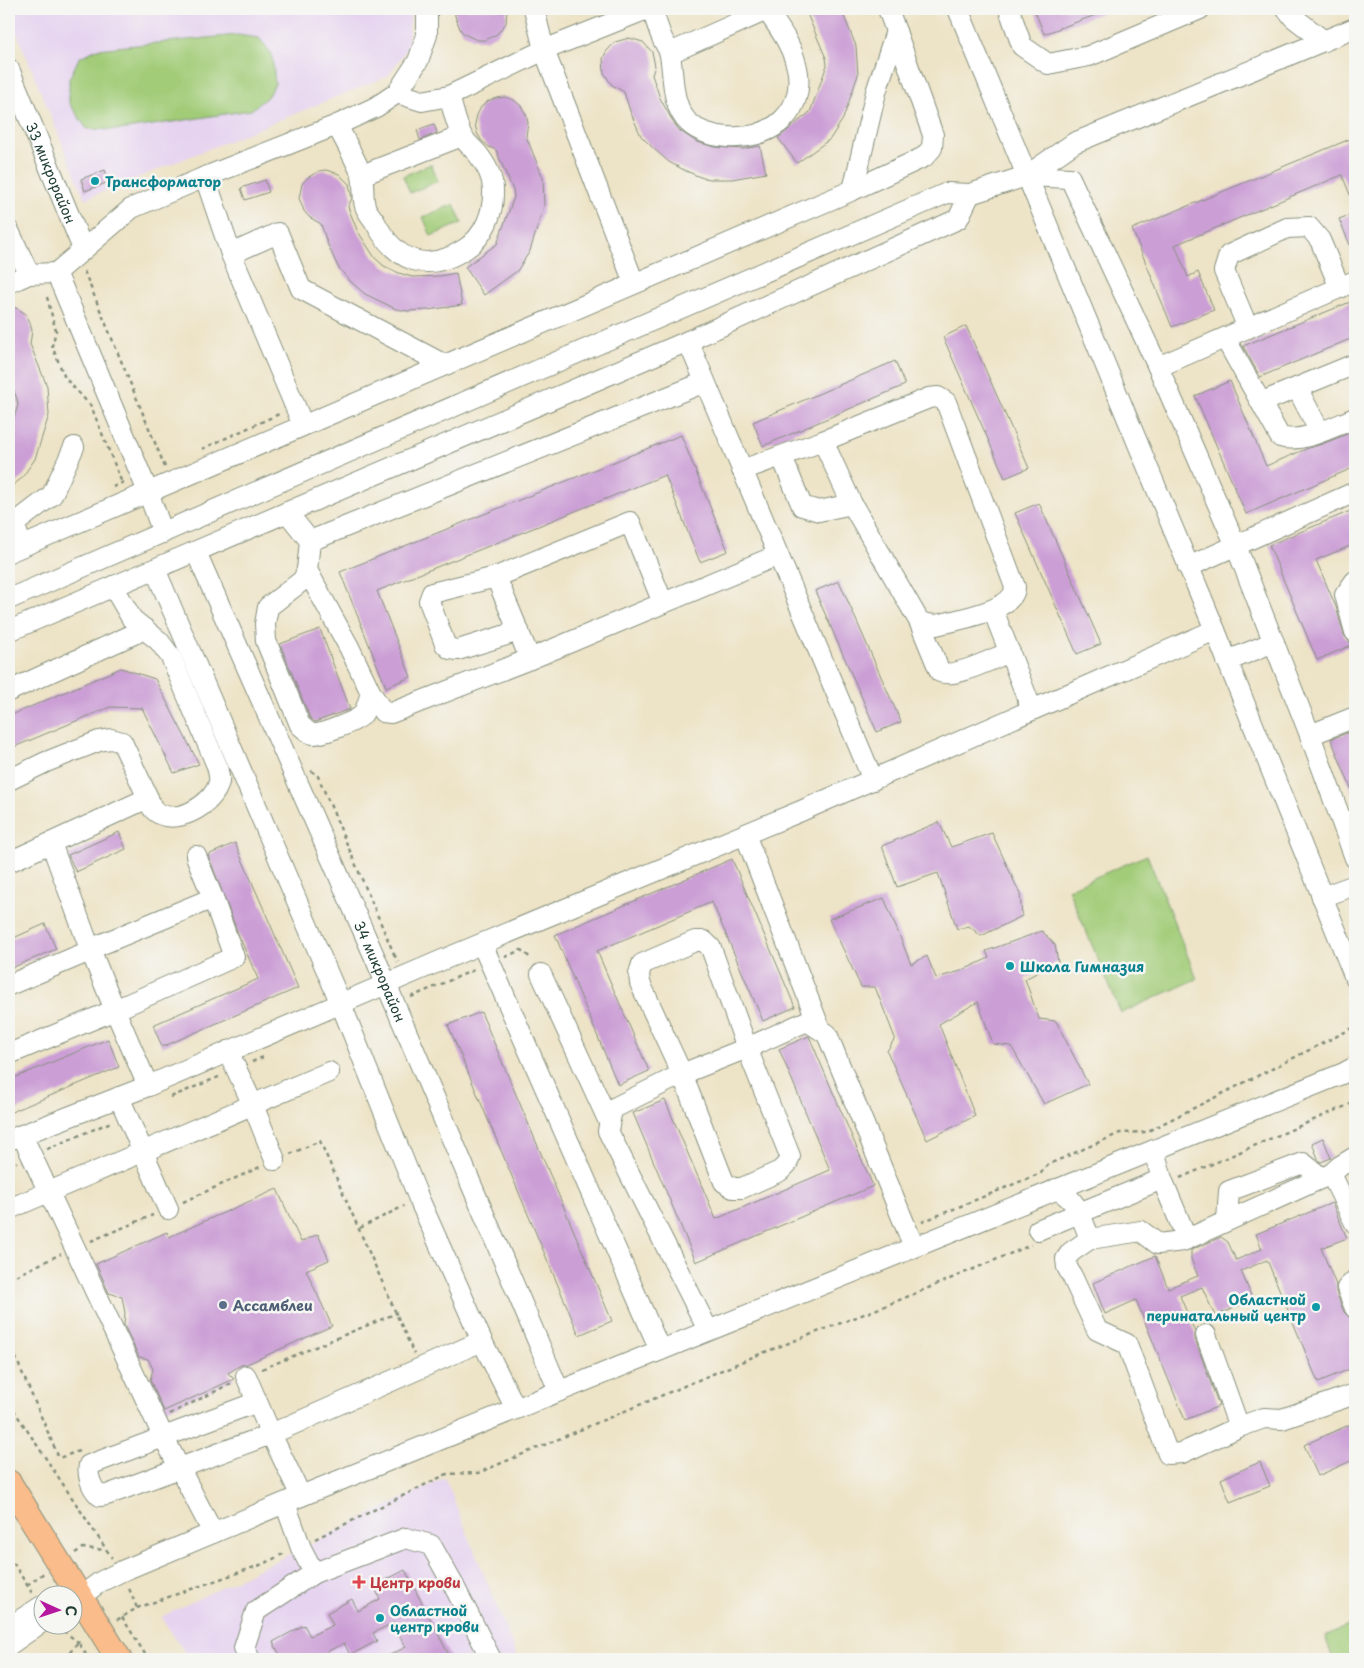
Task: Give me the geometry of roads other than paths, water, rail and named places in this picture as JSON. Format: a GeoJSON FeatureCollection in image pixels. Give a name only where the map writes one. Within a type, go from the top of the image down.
{"type":"FeatureCollection","features":[{"type":"Feature","properties":{"kind":"main road"},"geometry":{"type":"LineString","coordinates":[[9,1483],[64,1586]]}},
{"type":"Feature","properties":{"kind":"main road"},"geometry":{"type":"LineString","coordinates":[[9,1505],[54,1566]]}},
{"type":"Feature","properties":{"kind":"main road"},"geometry":{"type":"LineString","coordinates":[[82,1624],[90,1642],[106,1659]]}},
{"type":"Feature","properties":{"kind":"main road"},"geometry":{"type":"LineString","coordinates":[[90,1642],[119,1659]]}},
{"type":"Feature","properties":{"kind":"street"},"geometry":{"type":"LineString","coordinates":[[9,283],[29,274],[56,273],[132,208],[337,125],[376,107],[397,93],[418,61],[427,35],[427,9]]}},
{"type":"Feature","properties":{"kind":"street"},"geometry":{"type":"LineString","coordinates":[[397,93],[422,101],[449,96],[544,50],[604,17],[647,9]]}},
{"type":"Feature","properties":{"kind":"street"},"geometry":{"type":"LineString","coordinates":[[652,9],[662,38],[670,53],[678,107],[689,123],[710,135],[756,136],[774,128],[788,115],[796,99],[798,74],[792,50],[766,9],[670,53]]}},
{"type":"Feature","properties":{"kind":"street"},"geometry":{"type":"LineString","coordinates":[[74,447],[52,495],[14,524],[15,549],[145,483],[171,482],[852,190],[924,157],[932,148],[933,135],[888,9]]}},
{"type":"Feature","properties":{"kind":"street"},"geometry":{"type":"LineString","coordinates":[[958,9],[1215,630],[1355,978]]}},
{"type":"Feature","properties":{"kind":"street"},"geometry":{"type":"LineString","coordinates":[[1009,9],[1022,46],[1048,64],[1089,56],[1200,9]]}},
{"type":"Feature","properties":{"kind":"street"},"geometry":{"type":"LineString","coordinates":[[1287,9],[1293,17],[1324,41]]}},
{"type":"Feature","properties":{"kind":"street"},"geometry":{"type":"LineString","coordinates":[[537,10],[544,50],[634,283]]}},
{"type":"Feature","properties":{"kind":"street"},"geometry":{"type":"LineString","coordinates":[[9,599],[947,193],[970,194],[1026,176],[1074,143],[1355,28]]}},
{"type":"Feature","properties":{"kind":"street"},"geometry":{"type":"LineString","coordinates":[[852,190],[876,92],[896,31]]}},
{"type":"Feature","properties":{"kind":"street","name":"33 микрорайон"},"geometry":{"type":"LineString","coordinates":[[9,69],[79,252]]}},
{"type":"Feature","properties":{"kind":"street"},"geometry":{"type":"LineString","coordinates":[[337,125],[362,175],[366,208],[380,233],[394,249],[409,259],[424,264],[454,255],[471,246],[482,234],[490,212],[493,190],[485,166],[462,136],[449,96]]}},
{"type":"Feature","properties":{"kind":"street"},"geometry":{"type":"LineString","coordinates":[[362,175],[462,136]]}},
{"type":"Feature","properties":{"kind":"street"},"geometry":{"type":"LineString","coordinates":[[1026,176],[1070,178],[1158,367],[1236,546],[1310,735],[1355,858]]}},
{"type":"Feature","properties":{"kind":"street"},"geometry":{"type":"LineString","coordinates":[[205,177],[232,254],[303,425]]}},
{"type":"Feature","properties":{"kind":"street"},"geometry":{"type":"LineString","coordinates":[[9,631],[688,341],[958,219],[970,194]]}},
{"type":"Feature","properties":{"kind":"street"},"geometry":{"type":"LineString","coordinates":[[1158,367],[1248,328],[1348,284],[1320,240],[1309,228],[1287,228],[1229,255],[1224,271],[1248,328]]}},
{"type":"Feature","properties":{"kind":"street"},"geometry":{"type":"LineString","coordinates":[[9,231],[29,274]]}},
{"type":"Feature","properties":{"kind":"street"},"geometry":{"type":"LineString","coordinates":[[232,254],[278,233],[301,290],[445,365]]}},
{"type":"Feature","properties":{"kind":"street"},"geometry":{"type":"LineString","coordinates":[[56,273],[145,483],[163,533]]}},
{"type":"Feature","properties":{"kind":"street"},"geometry":{"type":"LineString","coordinates":[[1225,338],[1280,437],[1287,439],[1300,438],[1355,418]]}},
{"type":"Feature","properties":{"kind":"street"},"geometry":{"type":"LineString","coordinates":[[688,341],[873,780]]}},
{"type":"Feature","properties":{"kind":"street"},"geometry":{"type":"LineString","coordinates":[[1262,402],[1355,364]]}},
{"type":"Feature","properties":{"kind":"street"},"geometry":{"type":"LineString","coordinates":[[310,541],[705,382]]}},
{"type":"Feature","properties":{"kind":"street"},"geometry":{"type":"LineString","coordinates":[[1297,388],[1320,432]]}},
{"type":"Feature","properties":{"kind":"street"},"geometry":{"type":"LineString","coordinates":[[742,470],[782,457],[929,398],[938,397],[946,402],[1015,587],[1015,593],[1012,598],[993,610],[936,625],[919,621]]}},
{"type":"Feature","properties":{"kind":"street"},"geometry":{"type":"LineString","coordinates":[[823,441],[852,504],[919,621],[940,672],[944,674],[956,673],[1010,652]]}},
{"type":"Feature","properties":{"kind":"street"},"geometry":{"type":"LineString","coordinates":[[782,457],[802,506],[818,511],[852,504]]}},
{"type":"Feature","properties":{"kind":"street"},"geometry":{"type":"LineString","coordinates":[[1188,567],[1355,492]]}},
{"type":"Feature","properties":{"kind":"street"},"geometry":{"type":"LineString","coordinates":[[287,512],[310,541],[307,570],[303,580],[268,607],[265,624],[266,640],[300,725],[309,733],[315,734],[360,718],[371,693]]}},
{"type":"Feature","properties":{"kind":"street"},"geometry":{"type":"LineString","coordinates":[[519,631],[458,650],[450,649],[445,644],[429,601],[432,593],[496,577],[630,522],[663,603]]}},
{"type":"Feature","properties":{"kind":"street","name":"34 микрорайон"},"geometry":{"type":"LineString","coordinates":[[196,552],[386,985],[559,1391]]}},
{"type":"Feature","properties":{"kind":"street"},"geometry":{"type":"LineString","coordinates":[[307,570],[349,647],[371,693],[383,712],[391,713],[530,659],[778,555]]}},
{"type":"Feature","properties":{"kind":"street"},"geometry":{"type":"LineString","coordinates":[[155,569],[341,1004],[419,1199],[482,1341],[516,1409]]}},
{"type":"Feature","properties":{"kind":"street"},"geometry":{"type":"LineString","coordinates":[[496,577],[530,659]]}},
{"type":"Feature","properties":{"kind":"street"},"geometry":{"type":"LineString","coordinates":[[1355,581],[1345,595],[1355,632]]}},
{"type":"Feature","properties":{"kind":"street"},"geometry":{"type":"LineString","coordinates":[[9,780],[46,762],[99,741],[111,739],[122,742],[153,810],[167,816],[187,814],[200,808],[212,799],[219,782],[217,766],[171,657],[159,641],[132,619],[113,586]]}},
{"type":"Feature","properties":{"kind":"street"},"geometry":{"type":"LineString","coordinates":[[993,610],[1032,710]]}},
{"type":"Feature","properties":{"kind":"street"},"geometry":{"type":"LineString","coordinates":[[9,691],[145,628]]}},
{"type":"Feature","properties":{"kind":"street"},"geometry":{"type":"LineString","coordinates":[[213,1533],[178,1469],[48,1192],[15,1138],[148,1086],[873,780],[1215,630]]}},
{"type":"Feature","properties":{"kind":"street"},"geometry":{"type":"LineString","coordinates":[[1227,661],[1274,642]]}},
{"type":"Feature","properties":{"kind":"street"},"geometry":{"type":"LineString","coordinates":[[1310,735],[1355,717]]}},
{"type":"Feature","properties":{"kind":"street"},"geometry":{"type":"LineString","coordinates":[[9,862],[148,798]]}},
{"type":"Feature","properties":{"kind":"street"},"geometry":{"type":"LineString","coordinates":[[745,834],[820,1029]]}},
{"type":"Feature","properties":{"kind":"street"},"geometry":{"type":"LineString","coordinates":[[51,843],[90,949],[148,1086]]}},
{"type":"Feature","properties":{"kind":"street"},"geometry":{"type":"LineString","coordinates":[[9,1054],[115,1010],[234,957],[196,856]]}},
{"type":"Feature","properties":{"kind":"street"},"geometry":{"type":"LineString","coordinates":[[1322,897],[1355,885]]}},
{"type":"Feature","properties":{"kind":"street"},"geometry":{"type":"LineString","coordinates":[[9,985],[213,898]]}},
{"type":"Feature","properties":{"kind":"street"},"geometry":{"type":"LineString","coordinates":[[695,941],[704,941],[710,948],[790,1156],[787,1164],[780,1171],[742,1188],[733,1188],[724,1182],[682,1074],[640,983],[640,974],[642,964],[695,941]]}},
{"type":"Feature","properties":{"kind":"street"},"geometry":{"type":"LineString","coordinates":[[482,944],[660,1350]]}},
{"type":"Feature","properties":{"kind":"street"},"geometry":{"type":"LineString","coordinates":[[541,974],[609,1122]]}},
{"type":"Feature","properties":{"kind":"street"},"geometry":{"type":"LineString","coordinates":[[708,1330],[608,1131],[612,1109],[682,1074],[807,1021],[827,1034],[914,1247]]}},
{"type":"Feature","properties":{"kind":"street"},"geometry":{"type":"LineString","coordinates":[[228,1052],[253,1105],[275,1160]]}},
{"type":"Feature","properties":{"kind":"street"},"geometry":{"type":"LineString","coordinates":[[9,1209],[329,1072]]}},
{"type":"Feature","properties":{"kind":"street"},"geometry":{"type":"LineString","coordinates":[[82,1591],[122,1571],[293,1499],[708,1330],[1154,1150],[1352,1075]]}},
{"type":"Feature","properties":{"kind":"street"},"geometry":{"type":"LineString","coordinates":[[119,1097],[168,1209]]}},
{"type":"Feature","properties":{"kind":"street"},"geometry":{"type":"LineString","coordinates":[[1154,1150],[1163,1182],[1188,1239]]}},
{"type":"Feature","properties":{"kind":"street"},"geometry":{"type":"LineString","coordinates":[[1326,1176],[1355,1157]]}},
{"type":"Feature","properties":{"kind":"street"},"geometry":{"type":"LineString","coordinates":[[1355,1223],[1326,1176],[1303,1163],[1229,1191],[1227,1221],[1188,1239],[1158,1244],[1141,1231],[1090,1239],[1071,1252],[1066,1258],[1067,1267],[1097,1330],[1127,1344],[1168,1454],[1182,1453],[1264,1418],[1282,1419],[1355,1394]]}},
{"type":"Feature","properties":{"kind":"street"},"geometry":{"type":"LineString","coordinates":[[1039,1236],[1080,1212],[1163,1182]]}},
{"type":"Feature","properties":{"kind":"street"},"geometry":{"type":"LineString","coordinates":[[1056,1189],[1067,1195],[1080,1212],[1090,1239]]}},
{"type":"Feature","properties":{"kind":"street"},"geometry":{"type":"LineString","coordinates":[[1355,1280],[1347,1288],[1355,1308]]}},
{"type":"Feature","properties":{"kind":"street"},"geometry":{"type":"LineString","coordinates":[[1206,1335],[1240,1427]]}},
{"type":"Feature","properties":{"kind":"street"},"geometry":{"type":"LineString","coordinates":[[257,1402],[159,1429],[89,1464],[88,1473],[95,1492],[100,1496],[107,1495],[271,1434],[482,1341]]}},
{"type":"Feature","properties":{"kind":"street"},"geometry":{"type":"LineString","coordinates":[[246,1376],[271,1434],[293,1499],[301,1548],[314,1573]]}},
{"type":"Feature","properties":{"kind":"street"},"geometry":{"type":"LineString","coordinates":[[250,1659],[244,1648],[256,1611],[314,1573],[406,1538],[431,1545],[491,1659]]}},
{"type":"Feature","properties":{"kind":"street"},"geometry":{"type":"LineString","coordinates":[[9,1627],[32,1617]]}},
{"type":"Feature","properties":{"kind":"street"},"geometry":{"type":"LineString","coordinates":[[9,1645],[32,1622]]}},
{"type":"Feature","properties":{"kind":"place","name":"Трансформатор"},"geometry":{"type":"Point","coordinates":[95,181]}},
{"type":"Feature","properties":{"kind":"place","name":"Школа Гимназия"},"geometry":{"type":"Point","coordinates":[1010,966]}},
{"type":"Feature","properties":{"kind":"place","name":"Ассамблеи"},"geometry":{"type":"Point","coordinates":[223,1305]}},
{"type":"Feature","properties":{"kind":"place","name":"Областной перинатальный центр"},"geometry":{"type":"Point","coordinates":[1316,1307]}},
{"type":"Feature","properties":{"kind":"place","name":"Центр крови"},"geometry":{"type":"Point","coordinates":[359,1582]}},
{"type":"Feature","properties":{"kind":"place","name":"Областной центр крови"},"geometry":{"type":"Point","coordinates":[380,1618]}}]}
